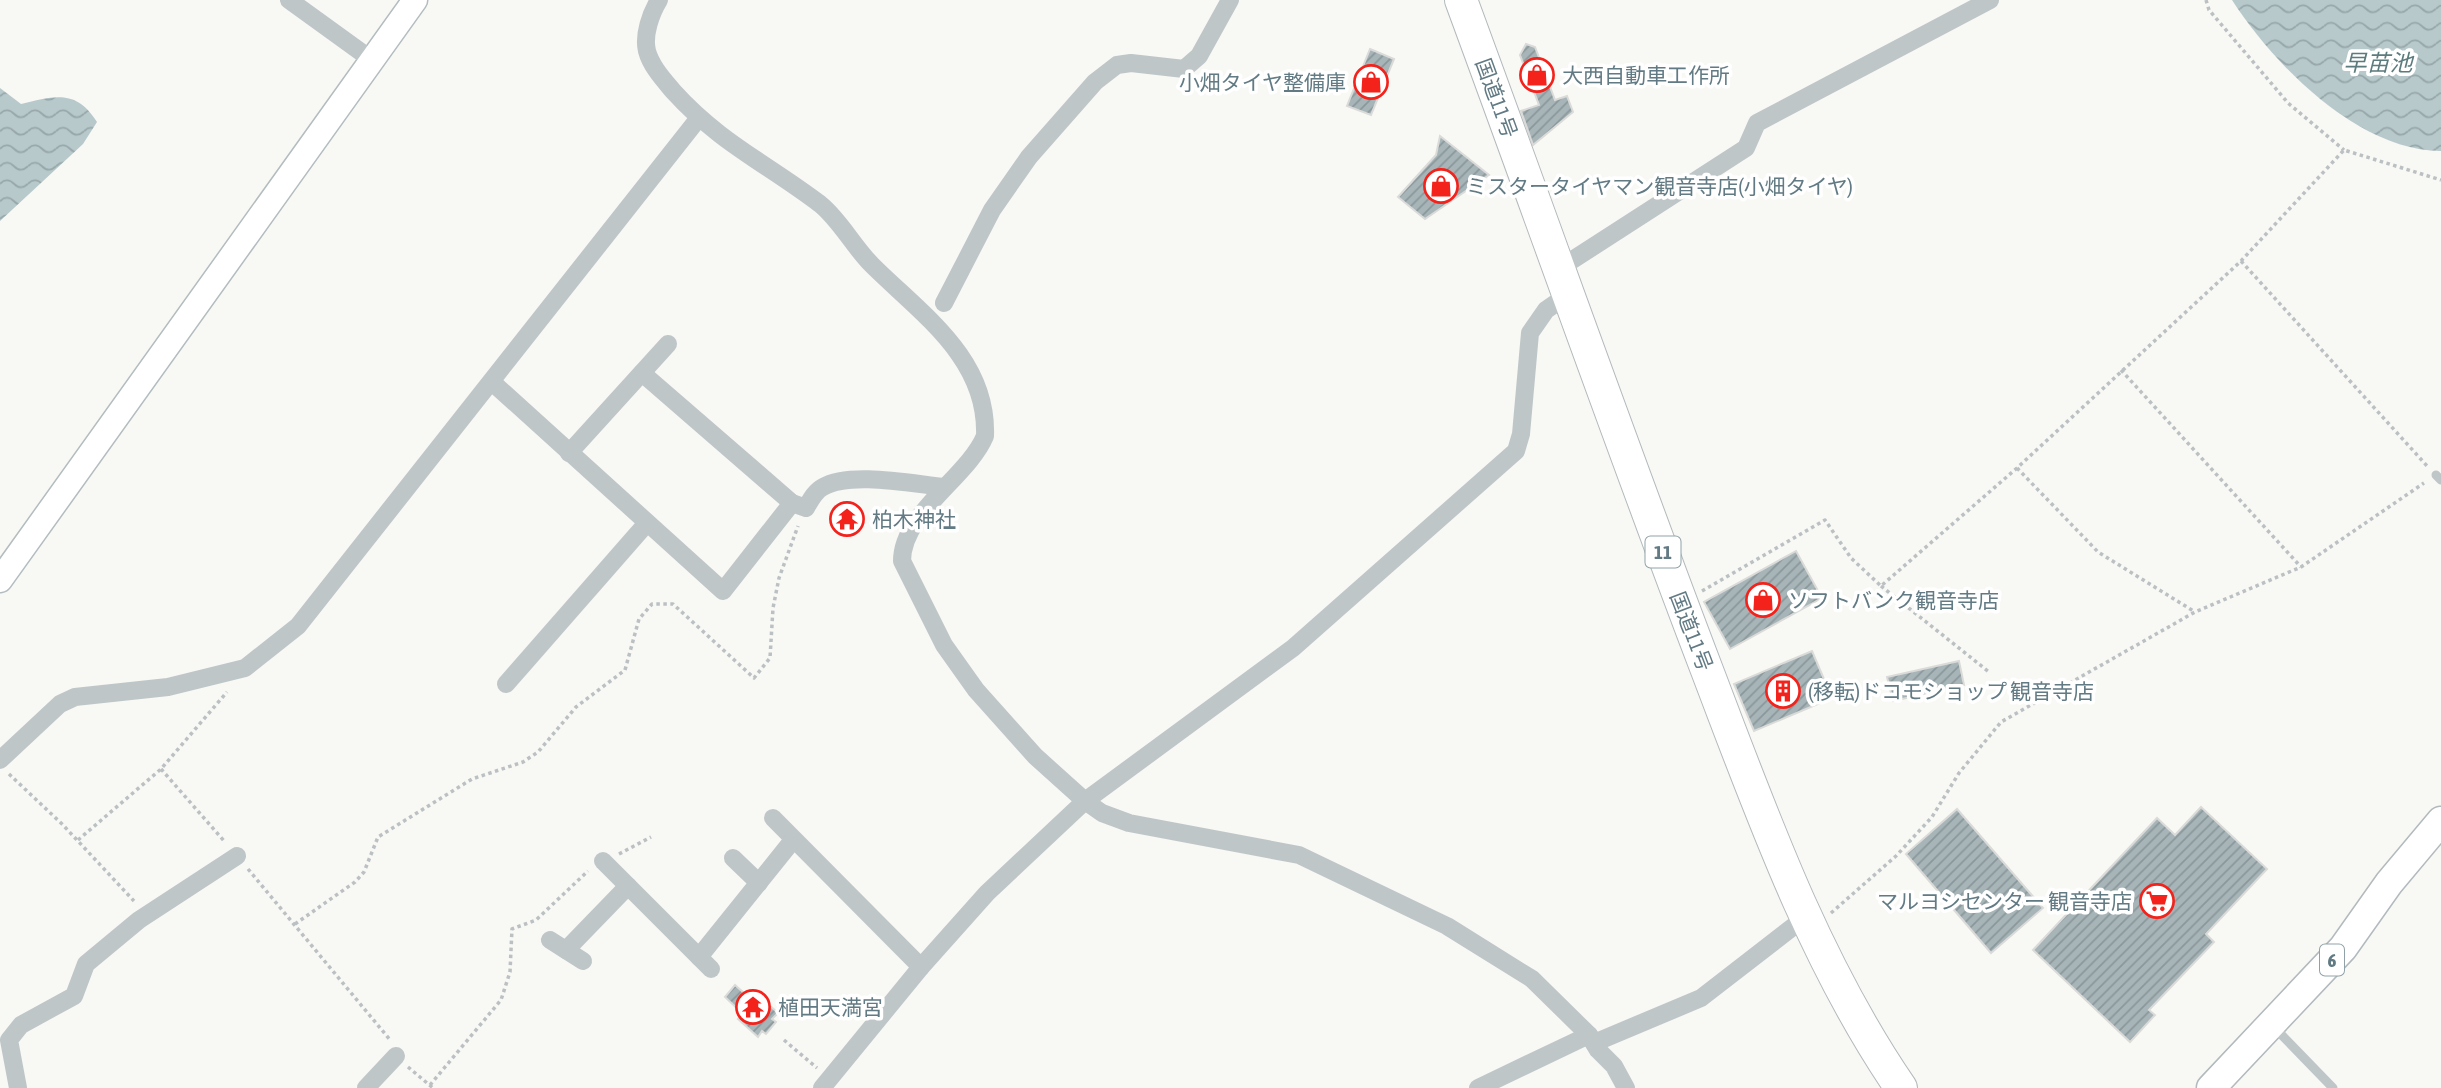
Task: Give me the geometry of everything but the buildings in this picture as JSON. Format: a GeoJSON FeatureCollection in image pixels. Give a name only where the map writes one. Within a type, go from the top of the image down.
{"type":"FeatureCollection","features":[{"type":"Feature","properties":{"kind":"highway","name":"国道11号"},"geometry":{"type":"LineString","coordinates":[[1461,0],[1681,603],[1763,817],[1810,922],[1873,1045],[1901,1088]]}},
{"type":"Feature","properties":{"kind":"main road","name":"6"},"geometry":{"type":"LineString","coordinates":[[2211,1088],[2343,948],[2389,883],[2441,821]]}},
{"type":"Feature","properties":{"kind":"street"},"geometry":{"type":"LineString","coordinates":[[289,0],[372,60]]}},
{"type":"Feature","properties":{"kind":"street"},"geometry":{"type":"LineString","coordinates":[[0,580],[415,0]]}},
{"type":"Feature","properties":{"kind":"street"},"geometry":{"type":"LineString","coordinates":[[659,0],[648,28],[646,48],[652,65],[698,119],[739,151],[822,206],[870,264],[917,306],[971,369],[982,398],[985,436],[928,507],[902,550],[906,574],[944,645],[976,690],[1035,756],[1102,813],[1129,823],[1299,855],[1447,926],[1532,979],[1591,1039],[1614,1066],[1626,1088]]}},
{"type":"Feature","properties":{"kind":"street"},"geometry":{"type":"LineString","coordinates":[[944,303],[992,210],[1029,157],[1077,101],[1117,65],[1131,63],[1184,69],[1199,56],[1230,0]]}},
{"type":"Feature","properties":{"kind":"street"},"geometry":{"type":"LineString","coordinates":[[825,1083],[987,892],[1085,801],[1293,648],[1516,451],[1521,435],[1530,333],[1565,281],[1746,148],[1757,123],[1990,0]]}},
{"type":"Feature","properties":{"kind":"street"},"geometry":{"type":"LineString","coordinates":[[0,760],[60,704],[75,697],[168,687],[245,668],[298,626],[698,119]]}},
{"type":"Feature","properties":{"kind":"street"},"geometry":{"type":"LineString","coordinates":[[569,453],[668,344]]}},
{"type":"Feature","properties":{"kind":"street"},"geometry":{"type":"LineString","coordinates":[[642,373],[799,506]]}},
{"type":"Feature","properties":{"kind":"street"},"geometry":{"type":"LineString","coordinates":[[492,382],[723,591],[799,506],[821,487],[836,481],[888,481],[945,487]]}},
{"type":"Feature","properties":{"kind":"street"},"geometry":{"type":"LineString","coordinates":[[506,684],[647,523]]}},
{"type":"Feature","properties":{"kind":"street"},"geometry":{"type":"LineString","coordinates":[[773,818],[921,967]]}},
{"type":"Feature","properties":{"kind":"street"},"geometry":{"type":"LineString","coordinates":[[603,861],[705,963],[758,883],[793,840]]}},
{"type":"Feature","properties":{"kind":"street"},"geometry":{"type":"LineString","coordinates":[[19,1088],[9,1040],[21,1025],[74,996],[86,964],[147,915],[237,856]]}},
{"type":"Feature","properties":{"kind":"street"},"geometry":{"type":"LineString","coordinates":[[733,858],[758,883]]}},
{"type":"Feature","properties":{"kind":"street"},"geometry":{"type":"LineString","coordinates":[[566,950],[628,886]]}},
{"type":"Feature","properties":{"kind":"street"},"geometry":{"type":"LineString","coordinates":[[1478,1088],[1591,1039],[1701,998],[1810,922]]}},
{"type":"Feature","properties":{"kind":"street"},"geometry":{"type":"LineString","coordinates":[[550,940],[583,961]]}},
{"type":"Feature","properties":{"kind":"street"},"geometry":{"type":"LineString","coordinates":[[366,1088],[396,1056]]}},
{"type":"Feature","properties":{"kind":"lane"},"geometry":{"type":"LineString","coordinates":[[2272,1025],[2333,1088]]}},
{"type":"Feature","properties":{"kind":"path"},"geometry":{"type":"LineString","coordinates":[[2206,0],[2209,10],[2288,103],[2344,150],[2441,180]]}},
{"type":"Feature","properties":{"kind":"path"},"geometry":{"type":"LineString","coordinates":[[1881,586],[2017,468],[2241,261],[2344,150]]}},
{"type":"Feature","properties":{"kind":"path"},"geometry":{"type":"LineString","coordinates":[[1810,922],[1896,856],[1932,817],[1959,773],[2001,722],[2194,612],[2301,567],[2438,478],[2241,261]]}},
{"type":"Feature","properties":{"kind":"path"},"geometry":{"type":"LineString","coordinates":[[2121,370],[2301,567]]}},
{"type":"Feature","properties":{"kind":"path"},"geometry":{"type":"LineString","coordinates":[[2017,468],[2098,552],[2194,612]]}},
{"type":"Feature","properties":{"kind":"path"},"geometry":{"type":"LineString","coordinates":[[295,924],[364,872],[379,837],[472,779],[523,762],[538,752],[576,707],[625,670],[639,620],[652,604],[673,604],[754,677],[771,658],[773,608],[799,506]]}},
{"type":"Feature","properties":{"kind":"path"},"geometry":{"type":"LineString","coordinates":[[1681,603],[1825,520],[1851,558],[1881,586],[1989,672]]}},
{"type":"Feature","properties":{"kind":"path"},"geometry":{"type":"LineString","coordinates":[[78,840],[161,769],[245,668]]}},
{"type":"Feature","properties":{"kind":"path"},"geometry":{"type":"LineString","coordinates":[[0,766],[78,840],[147,915]]}},
{"type":"Feature","properties":{"kind":"path"},"geometry":{"type":"LineString","coordinates":[[161,769],[295,924],[394,1045],[396,1056],[432,1087],[502,1000],[508,986],[512,929],[536,920],[585,873],[603,861],[651,837]]}},
{"type":"Feature","properties":{"kind":"path"},"geometry":{"type":"LineString","coordinates":[[784,1040],[825,1083]]}},
{"type":"Feature","properties":{"kind":"water","name":"早苗池"},"geometry":{"type":"Polygon","coordinates":[[[2232,0],[2441,0],[2441,151],[2410,147],[2379,137],[2321,100],[2271,51],[2232,0]]]}},
{"type":"Feature","properties":{"kind":"water"},"geometry":{"type":"Polygon","coordinates":[[[0,88],[21,104],[54,97],[73,100],[89,111],[97,122],[83,144],[0,221],[0,88]]]}},
{"type":"Feature","properties":{"kind":"place","name":"大西自動車工作所"},"geometry":{"type":"Point","coordinates":[1537,75]}},
{"type":"Feature","properties":{"kind":"place","name":"小畑タイヤ整備庫"},"geometry":{"type":"Point","coordinates":[1371,82]}},
{"type":"Feature","properties":{"kind":"place","name":"ミスタータイヤマン観音寺店(小畑タイヤ)"},"geometry":{"type":"Point","coordinates":[1441,186]}},
{"type":"Feature","properties":{"kind":"place","name":"柏木神社"},"geometry":{"type":"Point","coordinates":[847,519]}},
{"type":"Feature","properties":{"kind":"place","name":"ソフトバンク観音寺店"},"geometry":{"type":"Point","coordinates":[1763,600]}},
{"type":"Feature","properties":{"kind":"place","name":"(移転)ドコモショップ 観音寺店"},"geometry":{"type":"Point","coordinates":[1783,691]}},
{"type":"Feature","properties":{"kind":"place","name":"マルヨシセンター 観音寺店"},"geometry":{"type":"Point","coordinates":[2157,901]}},
{"type":"Feature","properties":{"kind":"place","name":"植田天満宮"},"geometry":{"type":"Point","coordinates":[753,1007]}}]}
